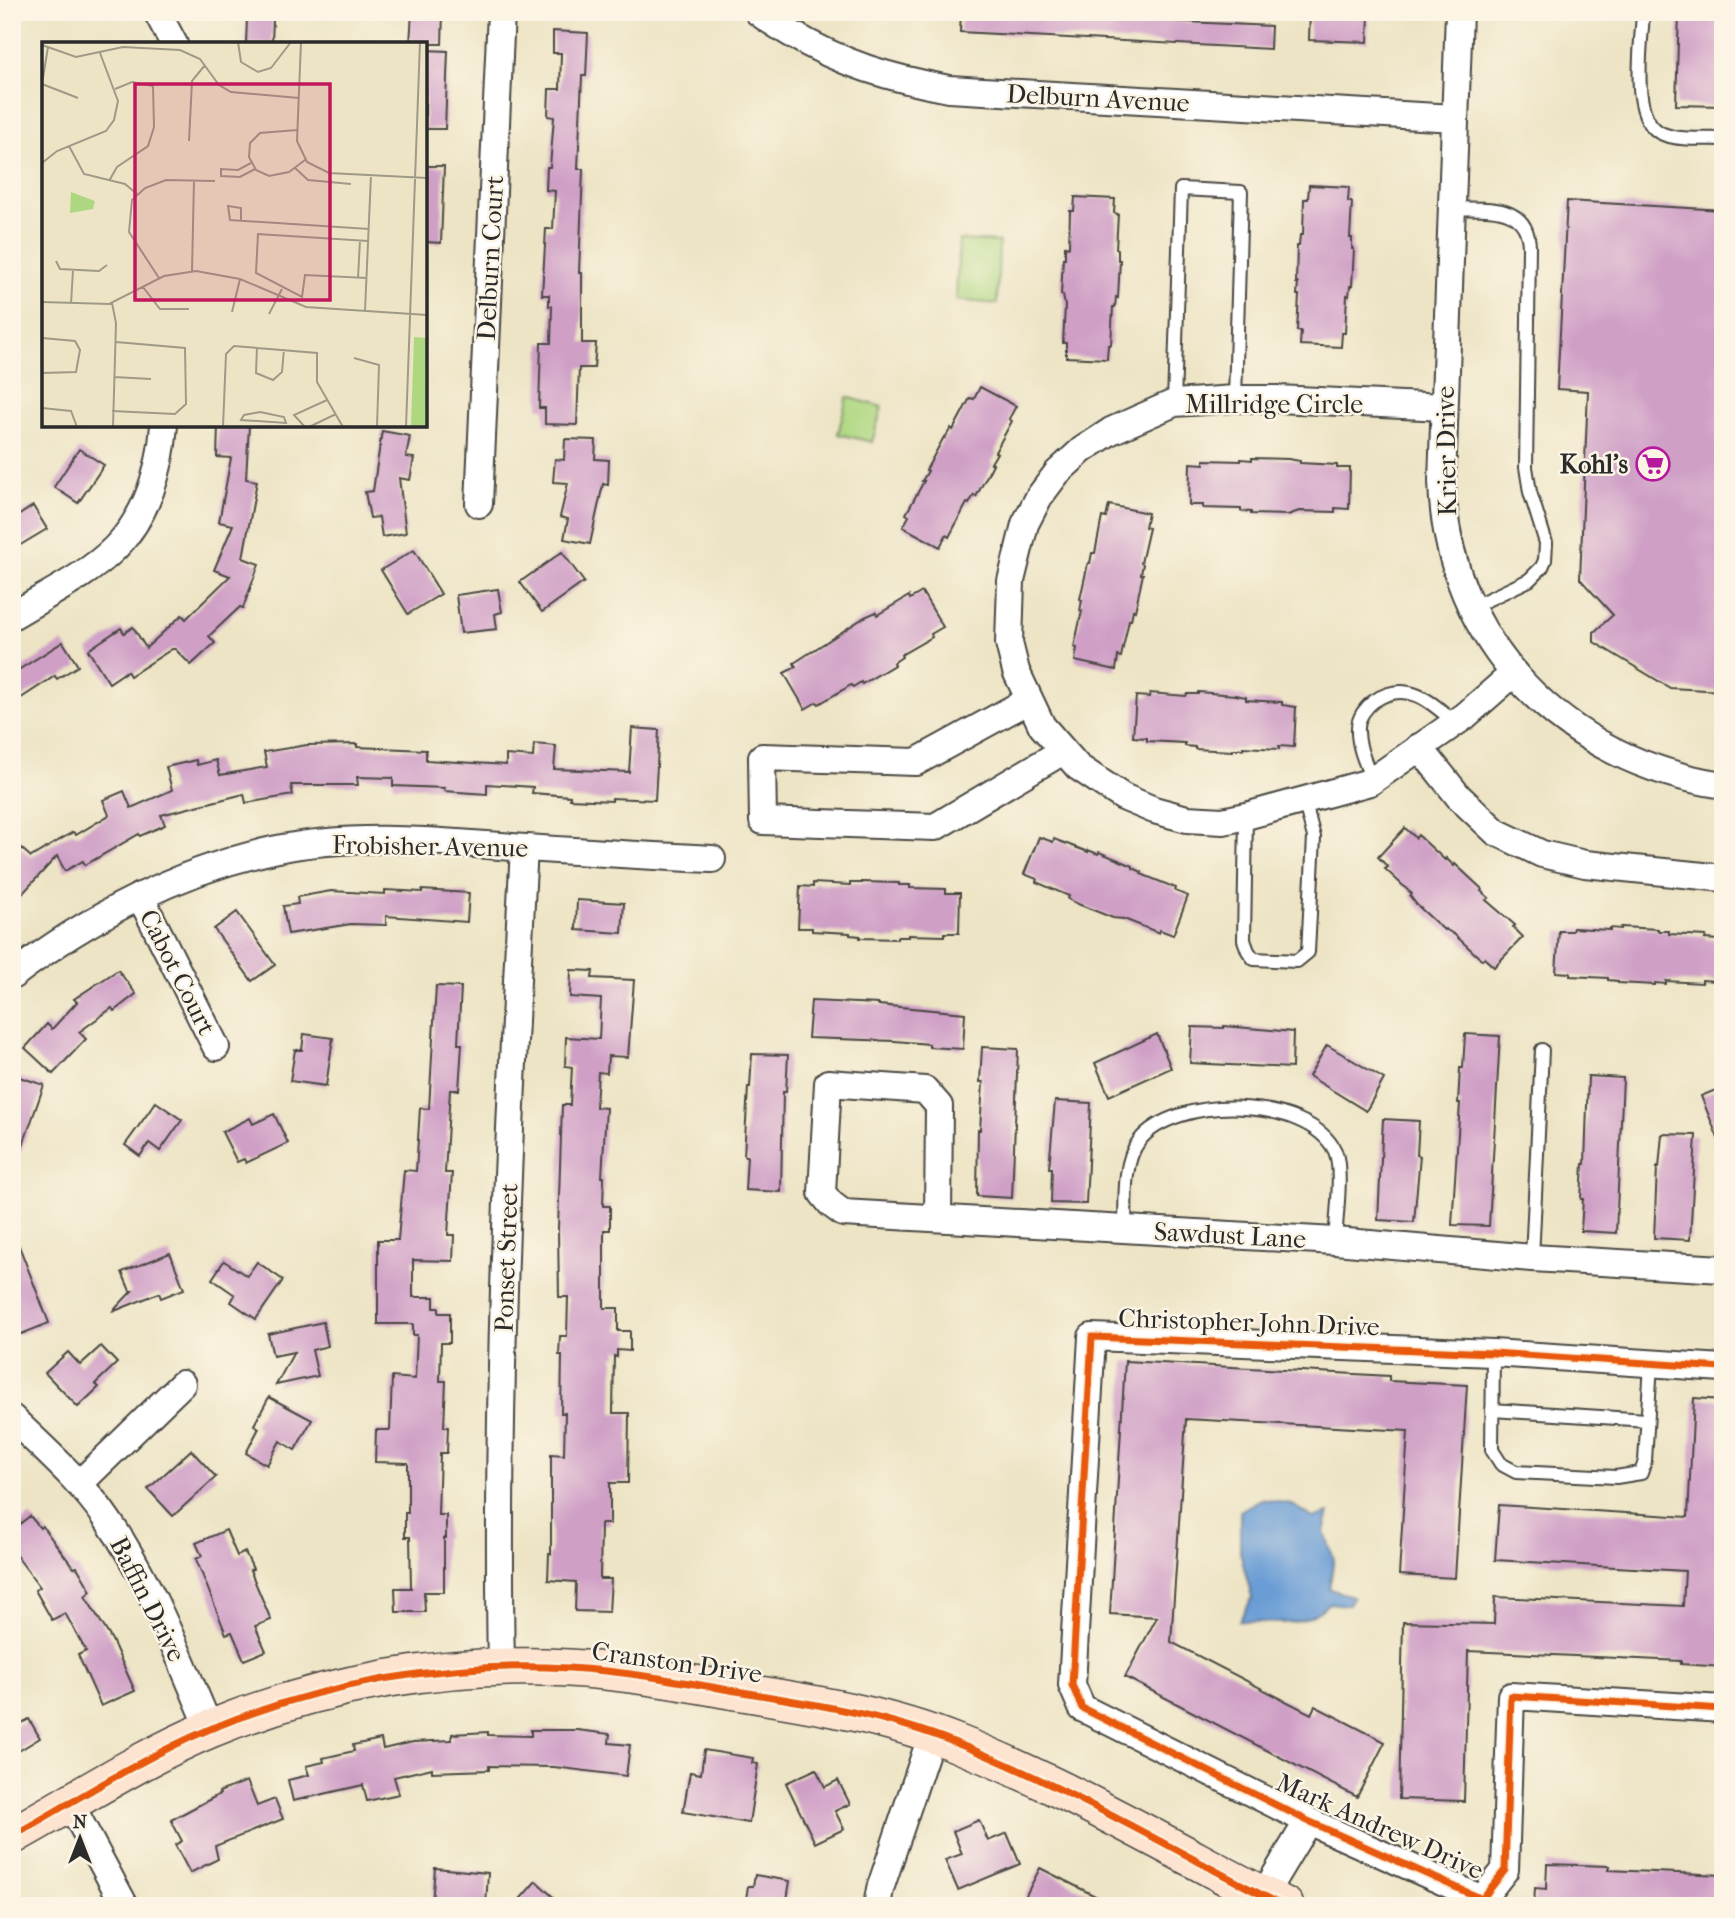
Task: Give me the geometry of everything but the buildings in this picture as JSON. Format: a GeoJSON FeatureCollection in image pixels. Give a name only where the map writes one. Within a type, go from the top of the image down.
{"type":"FeatureCollection","features":[{"type":"Feature","properties":{"kind":"street"},"geometry":{"type":"LineString","coordinates":[[158,12],[173,42]]}},
{"type":"Feature","properties":{"kind":"street","name":"Delburn Court"},"geometry":{"type":"LineString","coordinates":[[479,504],[501,12]]}},
{"type":"Feature","properties":{"kind":"street","name":"Delburn Avenue"},"geometry":{"type":"LineString","coordinates":[[758,12],[809,44],[854,66],[897,79],[949,89],[1455,118]]}},
{"type":"Feature","properties":{"kind":"street","name":"Krier Drive"},"geometry":{"type":"LineString","coordinates":[[1459,12],[1442,481],[1445,514],[1455,563],[1472,607],[1495,648],[1514,673],[1564,721],[1612,752],[1667,774],[1723,785]]}},
{"type":"Feature","properties":{"kind":"street","name":"Millridge Circle"},"geometry":{"type":"LineString","coordinates":[[1444,407],[1235,399],[1174,403],[1111,431],[1082,450],[1057,473],[1039,497],[1025,524],[1011,581],[1009,643],[1016,671],[1042,726],[1078,767],[1097,781],[1123,797],[1154,810],[1187,819],[1223,821],[1372,780],[1455,723],[1514,673]]}},
{"type":"Feature","properties":{"kind":"street"},"geometry":{"type":"LineString","coordinates":[[12,616],[115,548],[132,527],[146,504],[162,453],[164,427]]}},
{"type":"Feature","properties":{"kind":"street"},"geometry":{"type":"LineString","coordinates":[[1030,700],[916,762],[762,757],[763,821],[935,827],[1063,751]]}},
{"type":"Feature","properties":{"kind":"street"},"geometry":{"type":"LineString","coordinates":[[1419,747],[1459,797],[1496,832],[1542,854],[1586,864],[1723,878]]}},
{"type":"Feature","properties":{"kind":"street","name":"Frobisher Avenue"},"geometry":{"type":"LineString","coordinates":[[12,976],[44,951],[140,896],[188,876],[275,849],[373,840],[712,859]]}},
{"type":"Feature","properties":{"kind":"street","name":"Ponset Street"},"geometry":{"type":"LineString","coordinates":[[501,1668],[498,1514],[512,1063],[524,848]]}},
{"type":"Feature","properties":{"kind":"street","name":"Cabot Court"},"geometry":{"type":"LineString","coordinates":[[140,896],[216,1047]]}},
{"type":"Feature","properties":{"kind":"street","name":"Sawdust Lane"},"geometry":{"type":"LineString","coordinates":[[937,1217],[939,1106],[925,1090],[828,1083],[822,1193],[843,1213],[1335,1241],[1532,1258],[1723,1269]]}},
{"type":"Feature","properties":{"kind":"street","name":"Christopher John Drive"},"geometry":{"type":"LineString","coordinates":[[1076,1698],[1072,1685],[1092,1337],[1493,1353],[1723,1368]]}},
{"type":"Feature","properties":{"kind":"street"},"geometry":{"type":"LineString","coordinates":[[79,1484],[182,1384]]}},
{"type":"Feature","properties":{"kind":"street","name":"Baffin Drive"},"geometry":{"type":"LineString","coordinates":[[12,1418],[79,1484],[106,1517],[139,1568],[210,1729]]}},
{"type":"Feature","properties":{"kind":"street","name":"Cranston Drive"},"geometry":{"type":"LineString","coordinates":[[12,1836],[156,1755],[210,1729],[293,1700],[370,1682],[452,1670],[569,1668],[703,1685],[848,1711],[932,1734],[1027,1775],[1156,1838],[1268,1902]]}},
{"type":"Feature","properties":{"kind":"street","name":"Mark Andrew Drive"},"geometry":{"type":"LineString","coordinates":[[1076,1698],[1083,1708],[1308,1821],[1482,1899],[1505,1870],[1511,1696],[1723,1709]]}},
{"type":"Feature","properties":{"kind":"street"},"geometry":{"type":"LineString","coordinates":[[877,1906],[880,1889],[932,1734]]}},
{"type":"Feature","properties":{"kind":"street"},"geometry":{"type":"LineString","coordinates":[[70,1803],[125,1906]]}},
{"type":"Feature","properties":{"kind":"street","name":"Mark Andrew Drive"},"geometry":{"type":"LineString","coordinates":[[1268,1902],[1308,1821]]}},
{"type":"Feature","properties":{"kind":"lane"},"geometry":{"type":"LineString","coordinates":[[1643,12],[1640,96],[1649,122],[1658,132],[1670,136],[1723,139]]}},
{"type":"Feature","properties":{"kind":"lane"},"geometry":{"type":"LineString","coordinates":[[1174,403],[1181,189],[1241,192],[1235,399]]}},
{"type":"Feature","properties":{"kind":"lane"},"geometry":{"type":"LineString","coordinates":[[1452,208],[1494,210],[1511,214],[1522,222],[1527,230],[1529,247],[1525,459],[1530,492],[1547,552],[1542,567],[1529,580],[1472,607]]}},
{"type":"Feature","properties":{"kind":"lane"},"geometry":{"type":"LineString","coordinates":[[1372,780],[1360,750],[1358,727],[1362,714],[1372,703],[1388,693],[1411,692],[1433,703],[1455,723]]}},
{"type":"Feature","properties":{"kind":"lane"},"geometry":{"type":"LineString","coordinates":[[1246,816],[1244,940],[1254,958],[1297,961],[1308,953],[1314,837],[1304,800]]}},
{"type":"Feature","properties":{"kind":"lane"},"geometry":{"type":"LineString","coordinates":[[1532,1258],[1542,1050]]}},
{"type":"Feature","properties":{"kind":"lane","name":"Sawdust Lane"},"geometry":{"type":"LineString","coordinates":[[1125,1230],[1130,1159],[1138,1142],[1152,1128],[1170,1118],[1191,1111],[1240,1108],[1264,1110],[1307,1125],[1324,1137],[1334,1150],[1339,1162],[1335,1241]]}},
{"type":"Feature","properties":{"kind":"lane"},"geometry":{"type":"LineString","coordinates":[[1493,1353],[1492,1450],[1501,1464],[1516,1472],[1616,1477],[1641,1473],[1645,1461],[1651,1363]]}},
{"type":"Feature","properties":{"kind":"lane"},"geometry":{"type":"LineString","coordinates":[[1492,1410],[1647,1420]]}},
{"type":"Feature","properties":{"kind":"green space"},"geometry":{"type":"Polygon","coordinates":[[[959,240],[999,242],[997,304],[956,300],[959,240]]]}},
{"type":"Feature","properties":{"kind":"green space"},"geometry":{"type":"Polygon","coordinates":[[[847,397],[882,407],[872,442],[838,434],[847,397]]]}},
{"type":"Feature","properties":{"kind":"water"},"geometry":{"type":"Polygon","coordinates":[[[1261,1499],[1291,1504],[1313,1518],[1329,1513],[1324,1531],[1334,1559],[1329,1589],[1353,1596],[1348,1605],[1329,1603],[1308,1618],[1287,1623],[1239,1621],[1252,1598],[1240,1552],[1240,1511],[1261,1499]]]}},
{"type":"Feature","properties":{"kind":"cycle path"},"geometry":{"type":"LineString","coordinates":[[1723,1368],[1493,1353],[1092,1337],[1072,1685],[1082,1708],[1308,1821],[1482,1899],[1505,1870],[1511,1696],[1723,1709]]}},
{"type":"Feature","properties":{"kind":"cycle path"},"geometry":{"type":"LineString","coordinates":[[12,1836],[184,1740],[296,1699],[431,1672],[477,1668],[569,1668],[647,1676],[812,1704],[871,1716],[928,1733],[982,1753],[1058,1788],[1285,1906]]}},
{"type":"Feature","properties":{"kind":"place","name":"Kohl's"},"geometry":{"type":"Point","coordinates":[1653,464]}}]}
